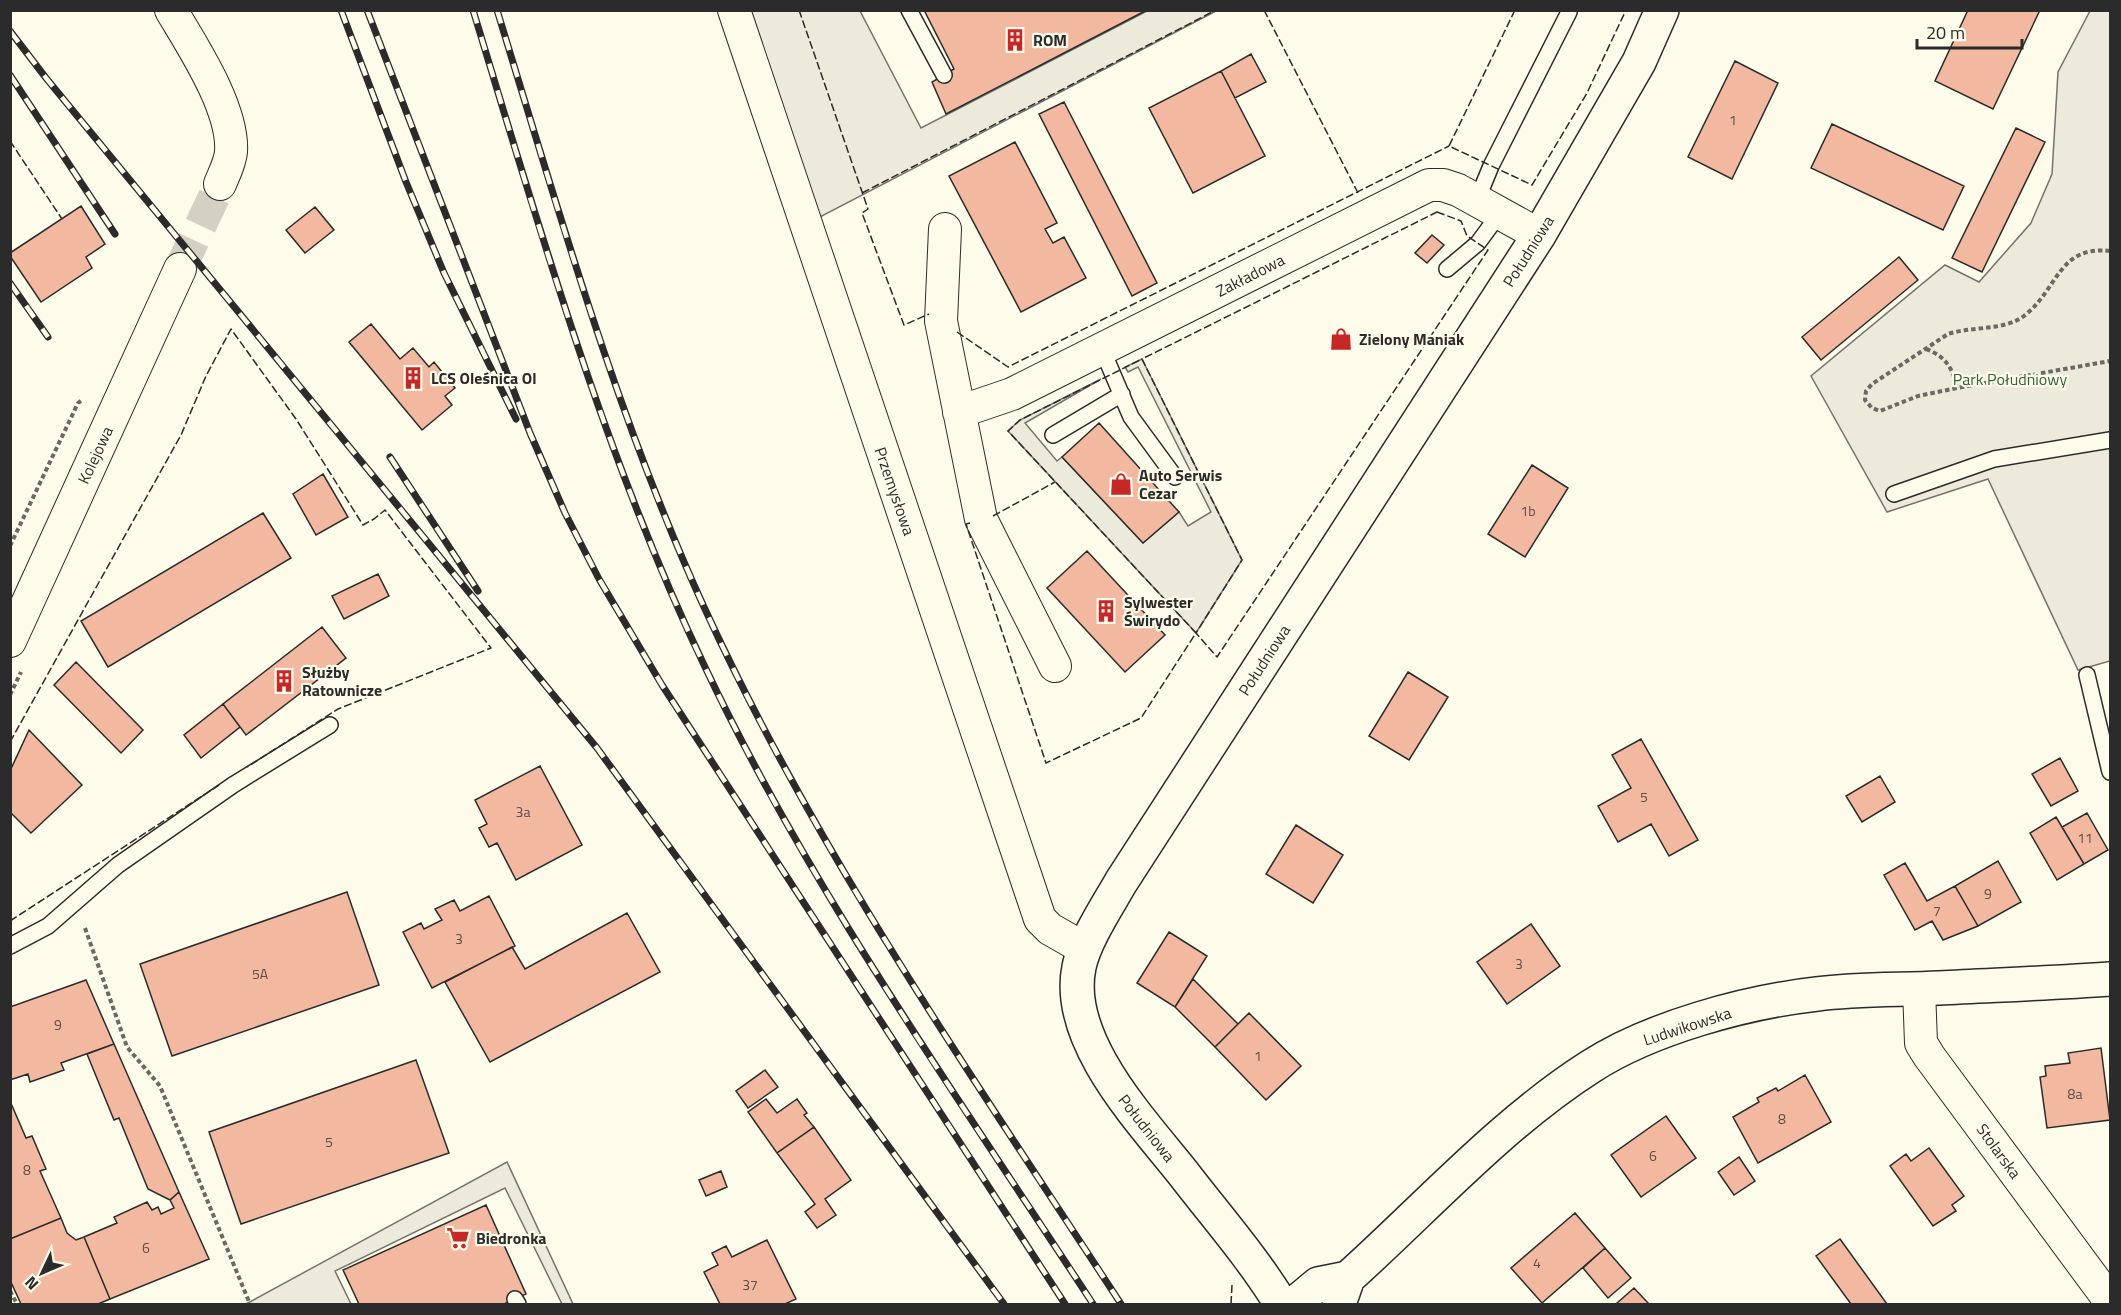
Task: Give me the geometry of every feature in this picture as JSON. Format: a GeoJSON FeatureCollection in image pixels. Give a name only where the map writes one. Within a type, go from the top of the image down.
{"type":"FeatureCollection","features":[{"type":"Feature","properties":{"kind":"street"},"geometry":{"type":"LineString","coordinates":[[171,10],[210,79],[221,104],[229,132],[231,153],[220,184]]}},
{"type":"Feature","properties":{"kind":"street","name":"Przemysłowa"},"geometry":{"type":"LineString","coordinates":[[734,10],[1040,919],[1050,928],[1085,949]]}},
{"type":"Feature","properties":{"kind":"street","name":"Południowa"},"geometry":{"type":"LineString","coordinates":[[1281,1305],[1248,1258],[1110,1078],[1083,1024],[1078,1004],[1079,966],[1085,949],[1127,873],[1539,235],[1639,62],[1662,10]]}},
{"type":"Feature","properties":{"kind":"street","name":"Zakładowa"},"geometry":{"type":"LineString","coordinates":[[959,412],[1012,394],[1429,185],[1443,185],[1458,190],[1539,235]]}},
{"type":"Feature","properties":{"kind":"street"},"geometry":{"type":"LineString","coordinates":[[945,229],[941,321],[981,519],[1055,666]]}},
{"type":"Feature","properties":{"kind":"street","name":"Kolejowa"},"geometry":{"type":"LineString","coordinates":[[10,640],[180,269]]}},
{"type":"Feature","properties":{"kind":"street","name":"Ludwikowska"},"geometry":{"type":"LineString","coordinates":[[1294,1305],[1318,1284],[1343,1291],[1509,1128],[1592,1065],[1670,1028],[1746,1007],[1817,994],[2110,979]]}},
{"type":"Feature","properties":{"kind":"street","name":"Stolarska"},"geometry":{"type":"LineString","coordinates":[[1919,989],[1921,1043],[2110,1301]]}},
{"type":"Feature","properties":{"kind":"lane"},"geometry":{"type":"LineString","coordinates":[[909,10],[944,75]]}},
{"type":"Feature","properties":{"kind":"lane"},"geometry":{"type":"LineString","coordinates":[[1447,269],[1478,243],[1488,207],[1491,166],[1569,12]]}},
{"type":"Feature","properties":{"kind":"lane"},"geometry":{"type":"LineString","coordinates":[[1101,349],[1131,417],[1175,477]]}},
{"type":"Feature","properties":{"kind":"lane"},"geometry":{"type":"LineString","coordinates":[[1053,435],[1122,394]]}},
{"type":"Feature","properties":{"kind":"lane"},"geometry":{"type":"LineString","coordinates":[[1894,494],[1994,459],[2110,440]]}},
{"type":"Feature","properties":{"kind":"lane"},"geometry":{"type":"LineString","coordinates":[[2087,675],[2110,771]]}},
{"type":"Feature","properties":{"kind":"lane"},"geometry":{"type":"LineString","coordinates":[[10,946],[48,926],[128,858],[233,785],[330,725]]}},
{"type":"Feature","properties":{"kind":"path"},"geometry":{"type":"LineString","coordinates":[[2110,251],[2095,249],[2079,254],[2067,264],[2037,305],[2021,318],[2005,324],[1960,330],[1948,334],[1872,384],[1866,392],[1865,400],[1872,408],[1880,411],[1918,396],[2110,361]]}},
{"type":"Feature","properties":{"kind":"path"},"geometry":{"type":"LineString","coordinates":[[1926,349],[1939,354],[1948,363],[1957,388]]}},
{"type":"Feature","properties":{"kind":"path"},"geometry":{"type":"LineString","coordinates":[[75,902],[127,1047],[160,1086],[250,1305]]}},
{"type":"Feature","properties":{"kind":"path"},"geometry":{"type":"LineString","coordinates":[[10,1291],[17,1305]]}},
{"type":"Feature","properties":{"kind":"green space"},"geometry":{"type":"Polygon","coordinates":[[[750,11],[860,11],[921,128],[1147,11],[1216,11],[820,217],[750,11]]]}},
{"type":"Feature","properties":{"kind":"green space","name":"Park Południowy"},"geometry":{"type":"Polygon","coordinates":[[[2090,11],[2110,11],[2110,661],[2078,670],[1988,479],[1887,512],[1811,376],[1945,265],[1979,282],[2031,223],[2052,174],[2058,72],[2090,11]]]}},
{"type":"Feature","properties":{"kind":"green space"},"geometry":{"type":"Polygon","coordinates":[[[1142,359],[1242,560],[1196,633],[1008,431],[1020,420],[1101,379],[1025,423],[1057,461],[1062,457],[1143,543],[1179,512],[1188,526],[1211,512],[1138,367],[1128,372],[1125,367],[1142,359]]]}},
{"type":"Feature","properties":{"kind":"green space"},"geometry":{"type":"Polygon","coordinates":[[[507,1162],[573,1304],[562,1304],[505,1188],[335,1271],[351,1304],[246,1304],[507,1162]]]}},
{"type":"Feature","properties":{"kind":"building","name":"ROM"},"geometry":{"type":"Polygon","coordinates":[[[924,10],[1147,10],[946,114],[932,82],[954,69],[924,10]]]}},
{"type":"Feature","properties":{"kind":"building"},"geometry":{"type":"Polygon","coordinates":[[[1968,10],[2040,10],[1993,109],[1935,81],[1968,10]]]}},
{"type":"Feature","properties":{"kind":"building"},"geometry":{"type":"Polygon","coordinates":[[[1251,54],[1266,82],[1235,98],[1221,71],[1251,54]]]}},
{"type":"Feature","properties":{"kind":"building"},"geometry":{"type":"Polygon","coordinates":[[[1735,61],[1778,83],[1732,179],[1688,157],[1735,61]]]}},
{"type":"Feature","properties":{"kind":"building"},"geometry":{"type":"Polygon","coordinates":[[[1221,71],[1265,156],[1193,193],[1149,108],[1221,71]]]}},
{"type":"Feature","properties":{"kind":"building"},"geometry":{"type":"Polygon","coordinates":[[[1064,102],[1157,283],[1132,296],[1039,114],[1064,102]]]}},
{"type":"Feature","properties":{"kind":"building"},"geometry":{"type":"Polygon","coordinates":[[[1832,124],[1964,186],[1943,230],[1811,168],[1832,124]]]}},
{"type":"Feature","properties":{"kind":"building"},"geometry":{"type":"Polygon","coordinates":[[[2016,128],[2045,142],[1982,272],[1952,258],[2016,128]]]}},
{"type":"Feature","properties":{"kind":"building"},"geometry":{"type":"Polygon","coordinates":[[[1015,142],[1057,223],[1045,229],[1053,243],[1064,237],[1086,278],[1021,312],[949,176],[1015,142]]]}},
{"type":"Feature","properties":{"kind":"building"},"geometry":{"type":"Polygon","coordinates":[[[81,206],[105,244],[86,257],[92,268],[41,302],[10,253],[81,206]]]}},
{"type":"Feature","properties":{"kind":"building"},"geometry":{"type":"Polygon","coordinates":[[[315,207],[334,230],[305,253],[286,230],[315,207]]]}},
{"type":"Feature","properties":{"kind":"building"},"geometry":{"type":"Polygon","coordinates":[[[1432,235],[1444,245],[1427,263],[1415,253],[1432,235]]]}},
{"type":"Feature","properties":{"kind":"building"},"geometry":{"type":"Polygon","coordinates":[[[1899,257],[1918,280],[1821,360],[1802,337],[1899,257]]]}},
{"type":"Feature","properties":{"kind":"building","name":"LCS Oleśnica Ol"},"geometry":{"type":"Polygon","coordinates":[[[371,324],[400,359],[413,348],[429,367],[434,362],[455,388],[445,396],[452,405],[422,430],[349,342],[371,324]]]}},
{"type":"Feature","properties":{"kind":"building","name":"Auto Serwis Cezar"},"geometry":{"type":"Polygon","coordinates":[[[1099,423],[1179,512],[1143,543],[1062,457],[1099,423]]]}},
{"type":"Feature","properties":{"kind":"building"},"geometry":{"type":"Polygon","coordinates":[[[1532,465],[1568,488],[1525,557],[1488,534],[1532,465]]]}},
{"type":"Feature","properties":{"kind":"building"},"geometry":{"type":"Polygon","coordinates":[[[323,474],[348,517],[316,535],[293,494],[323,474]]]}},
{"type":"Feature","properties":{"kind":"building"},"geometry":{"type":"Polygon","coordinates":[[[263,513],[291,558],[108,667],[81,621],[263,513]]]}},
{"type":"Feature","properties":{"kind":"building","name":"Sylwester Świrydo"},"geometry":{"type":"Polygon","coordinates":[[[1087,551],[1165,635],[1125,672],[1047,588],[1087,551]]]}},
{"type":"Feature","properties":{"kind":"building"},"geometry":{"type":"Polygon","coordinates":[[[378,574],[389,596],[344,619],[332,596],[378,574]]]}},
{"type":"Feature","properties":{"kind":"building","name":"Służby Ratownicze"},"geometry":{"type":"Polygon","coordinates":[[[322,627],[346,658],[246,735],[223,704],[322,627]]]}},
{"type":"Feature","properties":{"kind":"building"},"geometry":{"type":"Polygon","coordinates":[[[76,662],[143,730],[121,753],[54,685],[76,662]]]}},
{"type":"Feature","properties":{"kind":"building"},"geometry":{"type":"Polygon","coordinates":[[[1408,672],[1448,697],[1409,760],[1369,736],[1408,672]]]}},
{"type":"Feature","properties":{"kind":"building"},"geometry":{"type":"Polygon","coordinates":[[[223,704],[240,727],[201,758],[184,735],[223,704]]]}},
{"type":"Feature","properties":{"kind":"building"},"geometry":{"type":"Polygon","coordinates":[[[29,730],[82,785],[31,833],[10,812],[10,771],[29,730]]]}},
{"type":"Feature","properties":{"kind":"building"},"geometry":{"type":"Polygon","coordinates":[[[1641,739],[1698,840],[1669,856],[1651,824],[1618,842],[1598,806],[1631,788],[1612,755],[1641,739]]]}},
{"type":"Feature","properties":{"kind":"building"},"geometry":{"type":"Polygon","coordinates":[[[2060,758],[2078,791],[2051,806],[2032,774],[2060,758]]]}},
{"type":"Feature","properties":{"kind":"building"},"geometry":{"type":"Polygon","coordinates":[[[540,766],[582,845],[516,880],[497,843],[489,847],[479,828],[487,824],[475,800],[540,766]]]}},
{"type":"Feature","properties":{"kind":"building"},"geometry":{"type":"Polygon","coordinates":[[[1880,776],[1895,802],[1862,822],[1846,796],[1880,776]]]}},
{"type":"Feature","properties":{"kind":"building"},"geometry":{"type":"Polygon","coordinates":[[[2087,813],[2108,850],[2084,864],[2062,827],[2087,813]]]}},
{"type":"Feature","properties":{"kind":"building"},"geometry":{"type":"Polygon","coordinates":[[[2056,817],[2084,864],[2057,880],[2030,833],[2056,817]]]}},
{"type":"Feature","properties":{"kind":"building"},"geometry":{"type":"Polygon","coordinates":[[[1296,825],[1343,855],[1313,903],[1266,874],[1296,825]]]}},
{"type":"Feature","properties":{"kind":"building"},"geometry":{"type":"Polygon","coordinates":[[[1998,861],[2021,902],[1978,926],[1955,886],[1998,861]]]}},
{"type":"Feature","properties":{"kind":"building"},"geometry":{"type":"Polygon","coordinates":[[[1905,863],[1927,901],[1955,886],[1978,926],[1943,940],[1932,921],[1915,930],[1884,875],[1905,863]]]}},
{"type":"Feature","properties":{"kind":"building"},"geometry":{"type":"Polygon","coordinates":[[[347,892],[379,985],[172,1056],[140,964],[347,892]]]}},
{"type":"Feature","properties":{"kind":"building"},"geometry":{"type":"Polygon","coordinates":[[[489,896],[515,946],[432,988],[403,932],[421,923],[424,929],[442,920],[435,909],[454,900],[460,911],[489,896]]]}},
{"type":"Feature","properties":{"kind":"building"},"geometry":{"type":"Polygon","coordinates":[[[627,913],[660,972],[490,1062],[445,982],[512,947],[525,969],[627,913]]]}},
{"type":"Feature","properties":{"kind":"building"},"geometry":{"type":"Polygon","coordinates":[[[1531,924],[1560,966],[1507,1004],[1477,962],[1531,924]]]}},
{"type":"Feature","properties":{"kind":"building"},"geometry":{"type":"Polygon","coordinates":[[[1169,932],[1207,956],[1175,1007],[1137,983],[1169,932]]]}},
{"type":"Feature","properties":{"kind":"building"},"geometry":{"type":"Polygon","coordinates":[[[1193,979],[1238,1024],[1215,1047],[1175,1007],[1193,979]]]}},
{"type":"Feature","properties":{"kind":"building"},"geometry":{"type":"Polygon","coordinates":[[[86,980],[114,1044],[61,1063],[64,1070],[30,1082],[28,1074],[10,1080],[10,1007],[86,980]]]}},
{"type":"Feature","properties":{"kind":"building"},"geometry":{"type":"Polygon","coordinates":[[[1249,1013],[1301,1066],[1266,1100],[1215,1047],[1249,1013]]]}},
{"type":"Feature","properties":{"kind":"building"},"geometry":{"type":"Polygon","coordinates":[[[114,1044],[179,1192],[170,1200],[148,1189],[119,1118],[114,1120],[87,1054],[114,1044]]]}},
{"type":"Feature","properties":{"kind":"building"},"geometry":{"type":"Polygon","coordinates":[[[2101,1048],[2110,1120],[2047,1128],[2040,1077],[2046,1076],[2045,1066],[2070,1063],[2068,1053],[2101,1048]]]}},
{"type":"Feature","properties":{"kind":"building"},"geometry":{"type":"Polygon","coordinates":[[[416,1060],[449,1153],[241,1224],[209,1132],[416,1060]]]}},
{"type":"Feature","properties":{"kind":"building"},"geometry":{"type":"Polygon","coordinates":[[[765,1070],[778,1087],[748,1108],[736,1091],[765,1070]]]}},
{"type":"Feature","properties":{"kind":"building"},"geometry":{"type":"Polygon","coordinates":[[[1805,1075],[1831,1122],[1758,1163],[1733,1117],[1759,1102],[1757,1098],[1776,1088],[1778,1091],[1805,1075]]]}},
{"type":"Feature","properties":{"kind":"building"},"geometry":{"type":"Polygon","coordinates":[[[766,1099],[777,1113],[797,1099],[807,1113],[804,1115],[814,1127],[777,1153],[748,1112],[766,1099]]]}},
{"type":"Feature","properties":{"kind":"building"},"geometry":{"type":"Polygon","coordinates":[[[10,1101],[26,1138],[32,1136],[46,1169],[40,1171],[61,1218],[10,1239],[10,1101]]]}},
{"type":"Feature","properties":{"kind":"building"},"geometry":{"type":"Polygon","coordinates":[[[1666,1116],[1696,1158],[1641,1197],[1611,1155],[1666,1116]]]}},
{"type":"Feature","properties":{"kind":"building"},"geometry":{"type":"Polygon","coordinates":[[[814,1127],[851,1180],[825,1199],[836,1215],[817,1228],[805,1212],[815,1204],[777,1153],[814,1127]]]}},
{"type":"Feature","properties":{"kind":"building"},"geometry":{"type":"Polygon","coordinates":[[[1929,1148],[1964,1196],[1952,1205],[1956,1211],[1933,1226],[1890,1166],[1906,1154],[1911,1161],[1929,1148]]]}},
{"type":"Feature","properties":{"kind":"building"},"geometry":{"type":"Polygon","coordinates":[[[1739,1157],[1755,1181],[1734,1195],[1718,1172],[1739,1157]]]}},
{"type":"Feature","properties":{"kind":"building"},"geometry":{"type":"Polygon","coordinates":[[[721,1171],[727,1187],[706,1196],[699,1180],[721,1171]]]}},
{"type":"Feature","properties":{"kind":"building"},"geometry":{"type":"Polygon","coordinates":[[[179,1192],[209,1259],[110,1299],[84,1237],[117,1223],[114,1217],[147,1202],[152,1210],[158,1207],[161,1214],[174,1208],[170,1200],[179,1192]]]}},
{"type":"Feature","properties":{"kind":"building","name":"Biedronka"},"geometry":{"type":"Polygon","coordinates":[[[486,1205],[526,1294],[504,1304],[359,1304],[343,1270],[486,1205]]]}},
{"type":"Feature","properties":{"kind":"building"},"geometry":{"type":"Polygon","coordinates":[[[1575,1213],[1605,1248],[1542,1303],[1511,1268],[1575,1213]]]}},
{"type":"Feature","properties":{"kind":"building"},"geometry":{"type":"Polygon","coordinates":[[[61,1218],[67,1233],[76,1240],[84,1237],[110,1299],[98,1304],[21,1304],[10,1280],[10,1239],[61,1218]]]}},
{"type":"Feature","properties":{"kind":"building"},"geometry":{"type":"Polygon","coordinates":[[[1840,1239],[1887,1304],[1851,1304],[1816,1256],[1840,1239]]]}},
{"type":"Feature","properties":{"kind":"building"},"geometry":{"type":"Polygon","coordinates":[[[767,1240],[796,1299],[785,1304],[720,1304],[704,1272],[718,1265],[712,1253],[726,1246],[732,1257],[767,1240]]]}},
{"type":"Feature","properties":{"kind":"building"},"geometry":{"type":"Polygon","coordinates":[[[1605,1248],[1631,1278],[1608,1298],[1583,1268],[1605,1248]]]}},
{"type":"Feature","properties":{"kind":"building"},"geometry":{"type":"Polygon","coordinates":[[[1634,1288],[1649,1304],[1616,1304],[1634,1288]]]}},
{"type":"Feature","properties":{"kind":"tunnel"},"geometry":{"type":"LineString","coordinates":[[180,269],[220,184]]}},
{"type":"Feature","properties":{"kind":"railway"},"geometry":{"type":"LineString","coordinates":[[341,10],[406,182],[444,273],[516,419]]}},
{"type":"Feature","properties":{"kind":"railway"},"geometry":{"type":"LineString","coordinates":[[367,10],[530,433],[565,513],[599,579],[662,685],[1065,1304]]}},
{"type":"Feature","properties":{"kind":"railway"},"geometry":{"type":"LineString","coordinates":[[473,10],[550,260],[605,425],[669,587],[705,667],[791,832],[839,912],[939,1071],[1093,1304]]}},
{"type":"Feature","properties":{"kind":"railway"},"geometry":{"type":"LineString","coordinates":[[497,10],[616,387],[672,535],[748,699],[796,788],[899,963],[1121,1304]]}},
{"type":"Feature","properties":{"kind":"railway"},"geometry":{"type":"LineString","coordinates":[[10,31],[46,78],[597,748],[1004,1304]]}},
{"type":"Feature","properties":{"kind":"railway"},"geometry":{"type":"LineString","coordinates":[[10,75],[115,234]]}},
{"type":"Feature","properties":{"kind":"railway"},"geometry":{"type":"LineString","coordinates":[[10,283],[48,337]]}},
{"type":"Feature","properties":{"kind":"railway"},"geometry":{"type":"LineString","coordinates":[[390,457],[478,591]]}},
{"type":"Feature","properties":{"kind":"fence"},"geometry":{"type":"LineString","coordinates":[[799,10],[868,209],[862,213],[904,325],[929,314]]}},
{"type":"Feature","properties":{"kind":"fence"},"geometry":{"type":"LineString","coordinates":[[862,193],[1216,10]]}},
{"type":"Feature","properties":{"kind":"fence"},"geometry":{"type":"LineString","coordinates":[[1264,10],[1358,193]]}},
{"type":"Feature","properties":{"kind":"fence"},"geometry":{"type":"LineString","coordinates":[[1515,10],[1449,146],[1532,185],[1587,93],[1626,10]]}},
{"type":"Feature","properties":{"kind":"fence"},"geometry":{"type":"LineString","coordinates":[[10,141],[62,219]]}},
{"type":"Feature","properties":{"kind":"fence"},"geometry":{"type":"LineString","coordinates":[[957,332],[1008,367],[1449,146]]}},
{"type":"Feature","properties":{"kind":"fence"},"geometry":{"type":"LineString","coordinates":[[1437,212],[1461,221],[1467,236],[1488,250],[1217,657],[1196,633],[1242,560],[1142,359],[1437,212]]}},
{"type":"Feature","properties":{"kind":"fence"},"geometry":{"type":"LineString","coordinates":[[10,742],[181,435],[206,376],[231,329],[296,419],[363,525],[385,510],[491,648],[338,709],[247,767]]}},
{"type":"Feature","properties":{"kind":"fence"},"geometry":{"type":"LineString","coordinates":[[970,523],[966,524],[1046,763],[1141,718],[1196,633],[1008,431],[1020,420],[1142,359]]}},
{"type":"Feature","properties":{"kind":"fence"},"geometry":{"type":"LineString","coordinates":[[993,516],[1055,482]]}},
{"type":"Feature","properties":{"kind":"fence"},"geometry":{"type":"LineString","coordinates":[[10,921],[219,785]]}},
{"type":"Feature","properties":{"kind":"fence"},"geometry":{"type":"LineString","coordinates":[[1231,1304],[1232,1285]]}},
{"type":"Feature","properties":{"kind":"place","name":"ROM"},"geometry":{"type":"Point","coordinates":[1015,40]}},
{"type":"Feature","properties":{"kind":"place","name":"Zielony Maniak"},"geometry":{"type":"Point","coordinates":[1341,339]}},
{"type":"Feature","properties":{"kind":"place","name":"LCS Oleśnica Ol"},"geometry":{"type":"Point","coordinates":[413,378]}},
{"type":"Feature","properties":{"kind":"place","name":"Auto Serwis Cezar"},"geometry":{"type":"Point","coordinates":[1121,484]}},
{"type":"Feature","properties":{"kind":"place","name":"Sylwester Świrydo"},"geometry":{"type":"Point","coordinates":[1106,611]}},
{"type":"Feature","properties":{"kind":"place","name":"Służby Ratownicze"},"geometry":{"type":"Point","coordinates":[284,681]}},
{"type":"Feature","properties":{"kind":"place","name":"Biedronka"},"geometry":{"type":"Point","coordinates":[458,1238]}}]}
